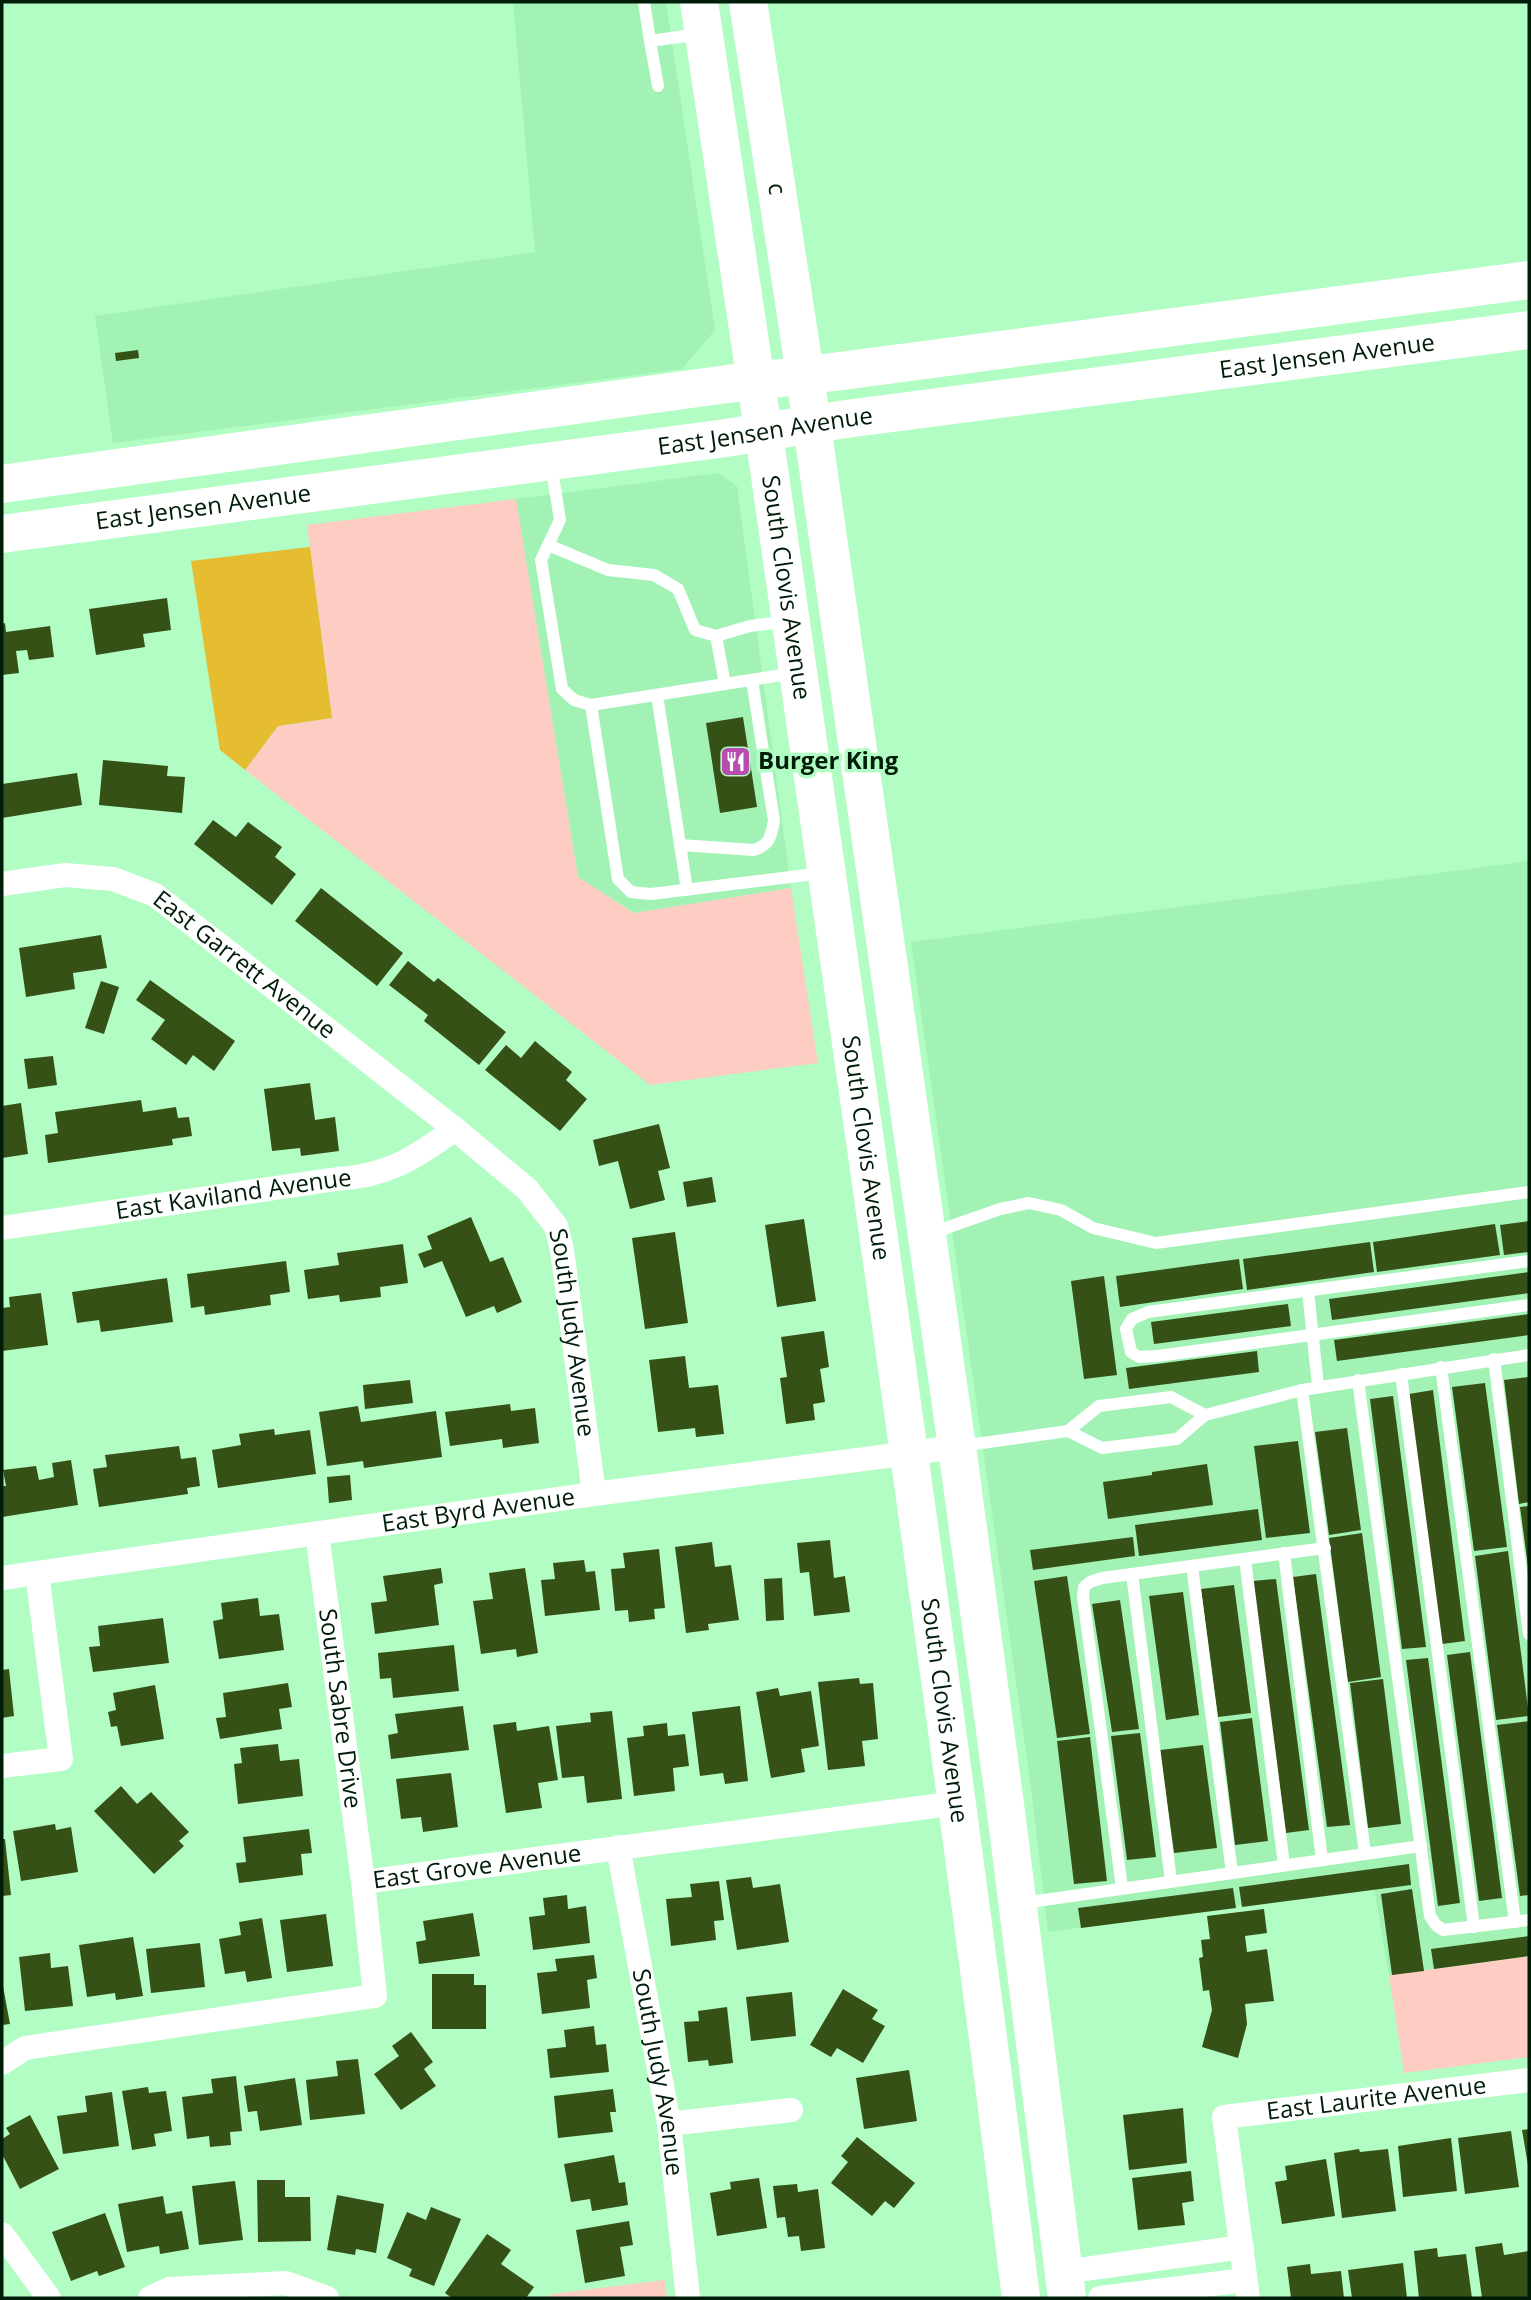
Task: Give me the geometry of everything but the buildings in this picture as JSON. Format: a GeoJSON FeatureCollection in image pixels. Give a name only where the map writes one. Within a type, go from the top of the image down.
{"type":"FeatureCollection","features":[{"type":"Feature","properties":{"kind":"main road","name":"c"},"geometry":{"type":"LineString","coordinates":[[748,2],[805,375]]}},
{"type":"Feature","properties":{"kind":"main road","name":"South Clovis Avenue"},"geometry":{"type":"LineString","coordinates":[[701,18],[765,433],[909,1452],[1021,2298]]}},
{"type":"Feature","properties":{"kind":"main road","name":"East Jensen Avenue"},"geometry":{"type":"LineString","coordinates":[[2,484],[757,380],[1529,280]]}},
{"type":"Feature","properties":{"kind":"main road","name":"East Jensen Avenue"},"geometry":{"type":"LineString","coordinates":[[2,534],[1529,330]]}},
{"type":"Feature","properties":{"kind":"main road","name":"South Clovis Avenue"},"geometry":{"type":"LineString","coordinates":[[805,375],[957,1447],[1066,2285]]}},
{"type":"Feature","properties":{"kind":"main road"},"geometry":{"type":"LineString","coordinates":[[957,1803],[972,1805],[984,1824],[1006,1968],[1021,1995],[1030,2003]]}},
{"type":"Feature","properties":{"kind":"street","name":"East Garrett Avenue"},"geometry":{"type":"LineString","coordinates":[[2,884],[65,875],[113,879],[155,895],[455,1129]]}},
{"type":"Feature","properties":{"kind":"street","name":"East Kaviland Avenue"},"geometry":{"type":"LineString","coordinates":[[2,1228],[337,1179],[363,1178],[389,1170],[421,1154],[455,1129]]}},
{"type":"Feature","properties":{"kind":"street","name":"South Judy Avenue"},"geometry":{"type":"LineString","coordinates":[[455,1129],[527,1189],[556,1226],[562,1250],[594,1494]]}},
{"type":"Feature","properties":{"kind":"street","name":"East Byrd Avenue"},"geometry":{"type":"LineString","coordinates":[[2,1578],[594,1494],[957,1447]]}},
{"type":"Feature","properties":{"kind":"street","name":"South Sabre Drive"},"geometry":{"type":"LineString","coordinates":[[317,1533],[362,1882]]}},
{"type":"Feature","properties":{"kind":"street"},"geometry":{"type":"LineString","coordinates":[[2,1766],[61,1759],[37,1573]]}},
{"type":"Feature","properties":{"kind":"street","name":"East Grove Avenue"},"geometry":{"type":"LineString","coordinates":[[2,2063],[25,2048],[374,1996],[362,1882],[957,1803]]}},
{"type":"Feature","properties":{"kind":"street","name":"South Judy Avenue"},"geometry":{"type":"LineString","coordinates":[[618,1847],[669,2124],[688,2298]]}},
{"type":"Feature","properties":{"kind":"street","name":"East Laurite Avenue"},"geometry":{"type":"LineString","coordinates":[[1242,2247],[1224,2117],[1529,2080]]}},
{"type":"Feature","properties":{"kind":"street"},"geometry":{"type":"LineString","coordinates":[[669,2124],[791,2110]]}},
{"type":"Feature","properties":{"kind":"street"},"geometry":{"type":"LineString","coordinates":[[2,2234],[50,2298]]}},
{"type":"Feature","properties":{"kind":"street"},"geometry":{"type":"LineString","coordinates":[[1066,2285],[1242,2247],[1247,2289],[1100,2298]]}},
{"type":"Feature","properties":{"kind":"street"},"geometry":{"type":"LineString","coordinates":[[150,2298],[169,2289],[286,2283],[327,2298]]}},
{"type":"Feature","properties":{"kind":"lane"},"geometry":{"type":"LineString","coordinates":[[644,2],[658,86]]}},
{"type":"Feature","properties":{"kind":"lane"},"geometry":{"type":"LineString","coordinates":[[650,41],[701,18]]}},
{"type":"Feature","properties":{"kind":"lane"},"geometry":{"type":"LineString","coordinates":[[551,461],[560,520],[541,560],[562,689],[574,699],[591,705],[799,673]]}},
{"type":"Feature","properties":{"kind":"lane"},"geometry":{"type":"LineString","coordinates":[[548,545],[608,570],[654,575],[678,589],[695,630],[716,636],[750,626],[791,620]]}},
{"type":"Feature","properties":{"kind":"lane"},"geometry":{"type":"LineString","coordinates":[[716,636],[725,684]]}},
{"type":"Feature","properties":{"kind":"lane"},"geometry":{"type":"LineString","coordinates":[[680,845],[754,850],[765,846],[771,838],[774,821],[752,680]]}},
{"type":"Feature","properties":{"kind":"lane"},"geometry":{"type":"LineString","coordinates":[[657,695],[687,890]]}},
{"type":"Feature","properties":{"kind":"lane"},"geometry":{"type":"LineString","coordinates":[[591,705],[618,879],[631,892],[651,894],[827,872]]}},
{"type":"Feature","properties":{"kind":"lane"},"geometry":{"type":"LineString","coordinates":[[927,1235],[1000,1209],[1029,1203],[1061,1210],[1093,1228],[1156,1242],[1529,1192]]}},
{"type":"Feature","properties":{"kind":"lane"},"geometry":{"type":"LineString","coordinates":[[1529,1261],[1148,1312],[1132,1319],[1126,1329],[1131,1352],[1139,1357],[1158,1356],[1529,1305]]}},
{"type":"Feature","properties":{"kind":"lane"},"geometry":{"type":"LineString","coordinates":[[1308,1291],[1318,1386]]}},
{"type":"Feature","properties":{"kind":"lane"},"geometry":{"type":"LineString","coordinates":[[1068,1431],[1102,1448],[1177,1439],[1205,1415],[1318,1386],[1529,1355]]}},
{"type":"Feature","properties":{"kind":"lane"},"geometry":{"type":"LineString","coordinates":[[1494,1359],[1529,1634]]}},
{"type":"Feature","properties":{"kind":"lane"},"geometry":{"type":"LineString","coordinates":[[1441,1367],[1515,1922]]}},
{"type":"Feature","properties":{"kind":"lane"},"geometry":{"type":"LineString","coordinates":[[1401,1374],[1474,1927]]}},
{"type":"Feature","properties":{"kind":"lane"},"geometry":{"type":"LineString","coordinates":[[1357,1380],[1430,1916],[1436,1926],[1443,1930],[1529,1920]]}},
{"type":"Feature","properties":{"kind":"lane"},"geometry":{"type":"LineString","coordinates":[[1302,1390],[1365,1853]]}},
{"type":"Feature","properties":{"kind":"lane"},"geometry":{"type":"LineString","coordinates":[[957,1447],[1068,1431],[1099,1406],[1171,1397],[1205,1415]]}},
{"type":"Feature","properties":{"kind":"lane"},"geometry":{"type":"LineString","coordinates":[[1122,1888],[1083,1597],[1084,1587],[1102,1577],[1325,1548]]}},
{"type":"Feature","properties":{"kind":"lane"},"geometry":{"type":"LineString","coordinates":[[1284,1553],[1322,1860]]}},
{"type":"Feature","properties":{"kind":"lane"},"geometry":{"type":"LineString","coordinates":[[1245,1559],[1284,1865]]}},
{"type":"Feature","properties":{"kind":"lane"},"geometry":{"type":"LineString","coordinates":[[1192,1566],[1232,1872]]}},
{"type":"Feature","properties":{"kind":"lane"},"geometry":{"type":"LineString","coordinates":[[1132,1574],[1171,1881]]}},
{"type":"Feature","properties":{"kind":"lane"},"geometry":{"type":"LineString","coordinates":[[1018,1903],[1421,1846]]}},
{"type":"Feature","properties":{"kind":"shaded area"},"geometry":{"type":"Polygon","coordinates":[[[513,2],[666,2],[715,330],[682,369],[113,443],[95,316],[535,252],[513,2]]]}},
{"type":"Feature","properties":{"kind":"shaded area"},"geometry":{"type":"Polygon","coordinates":[[[718,473],[737,486],[791,888],[634,913],[578,877],[516,499],[718,473]]]}},
{"type":"Feature","properties":{"kind":"shaded area"},"geometry":{"type":"Polygon","coordinates":[[[516,499],[578,877],[634,913],[791,888],[818,1063],[650,1085],[245,770],[278,726],[332,718],[307,525],[516,499]]]}},
{"type":"Feature","properties":{"kind":"shaded area"},"geometry":{"type":"Polygon","coordinates":[[[310,547],[332,718],[278,726],[245,770],[220,750],[191,561],[310,547]]]}},
{"type":"Feature","properties":{"kind":"shaded area"},"geometry":{"type":"Polygon","coordinates":[[[1529,861],[1529,1956],[1389,1975],[1374,1888],[1048,1932],[1031,1788],[911,942],[1529,861]]]}},
{"type":"Feature","properties":{"kind":"shaded area"},"geometry":{"type":"Polygon","coordinates":[[[1529,1956],[1529,2057],[1404,2073],[1389,1975],[1529,1956]]]}},
{"type":"Feature","properties":{"kind":"shaded area"},"geometry":{"type":"Polygon","coordinates":[[[665,2280],[667,2298],[545,2298],[552,2294],[665,2280]]]}},
{"type":"Feature","properties":{"kind":"place","name":"Burger King"},"geometry":{"type":"Point","coordinates":[735,761]}}]}
